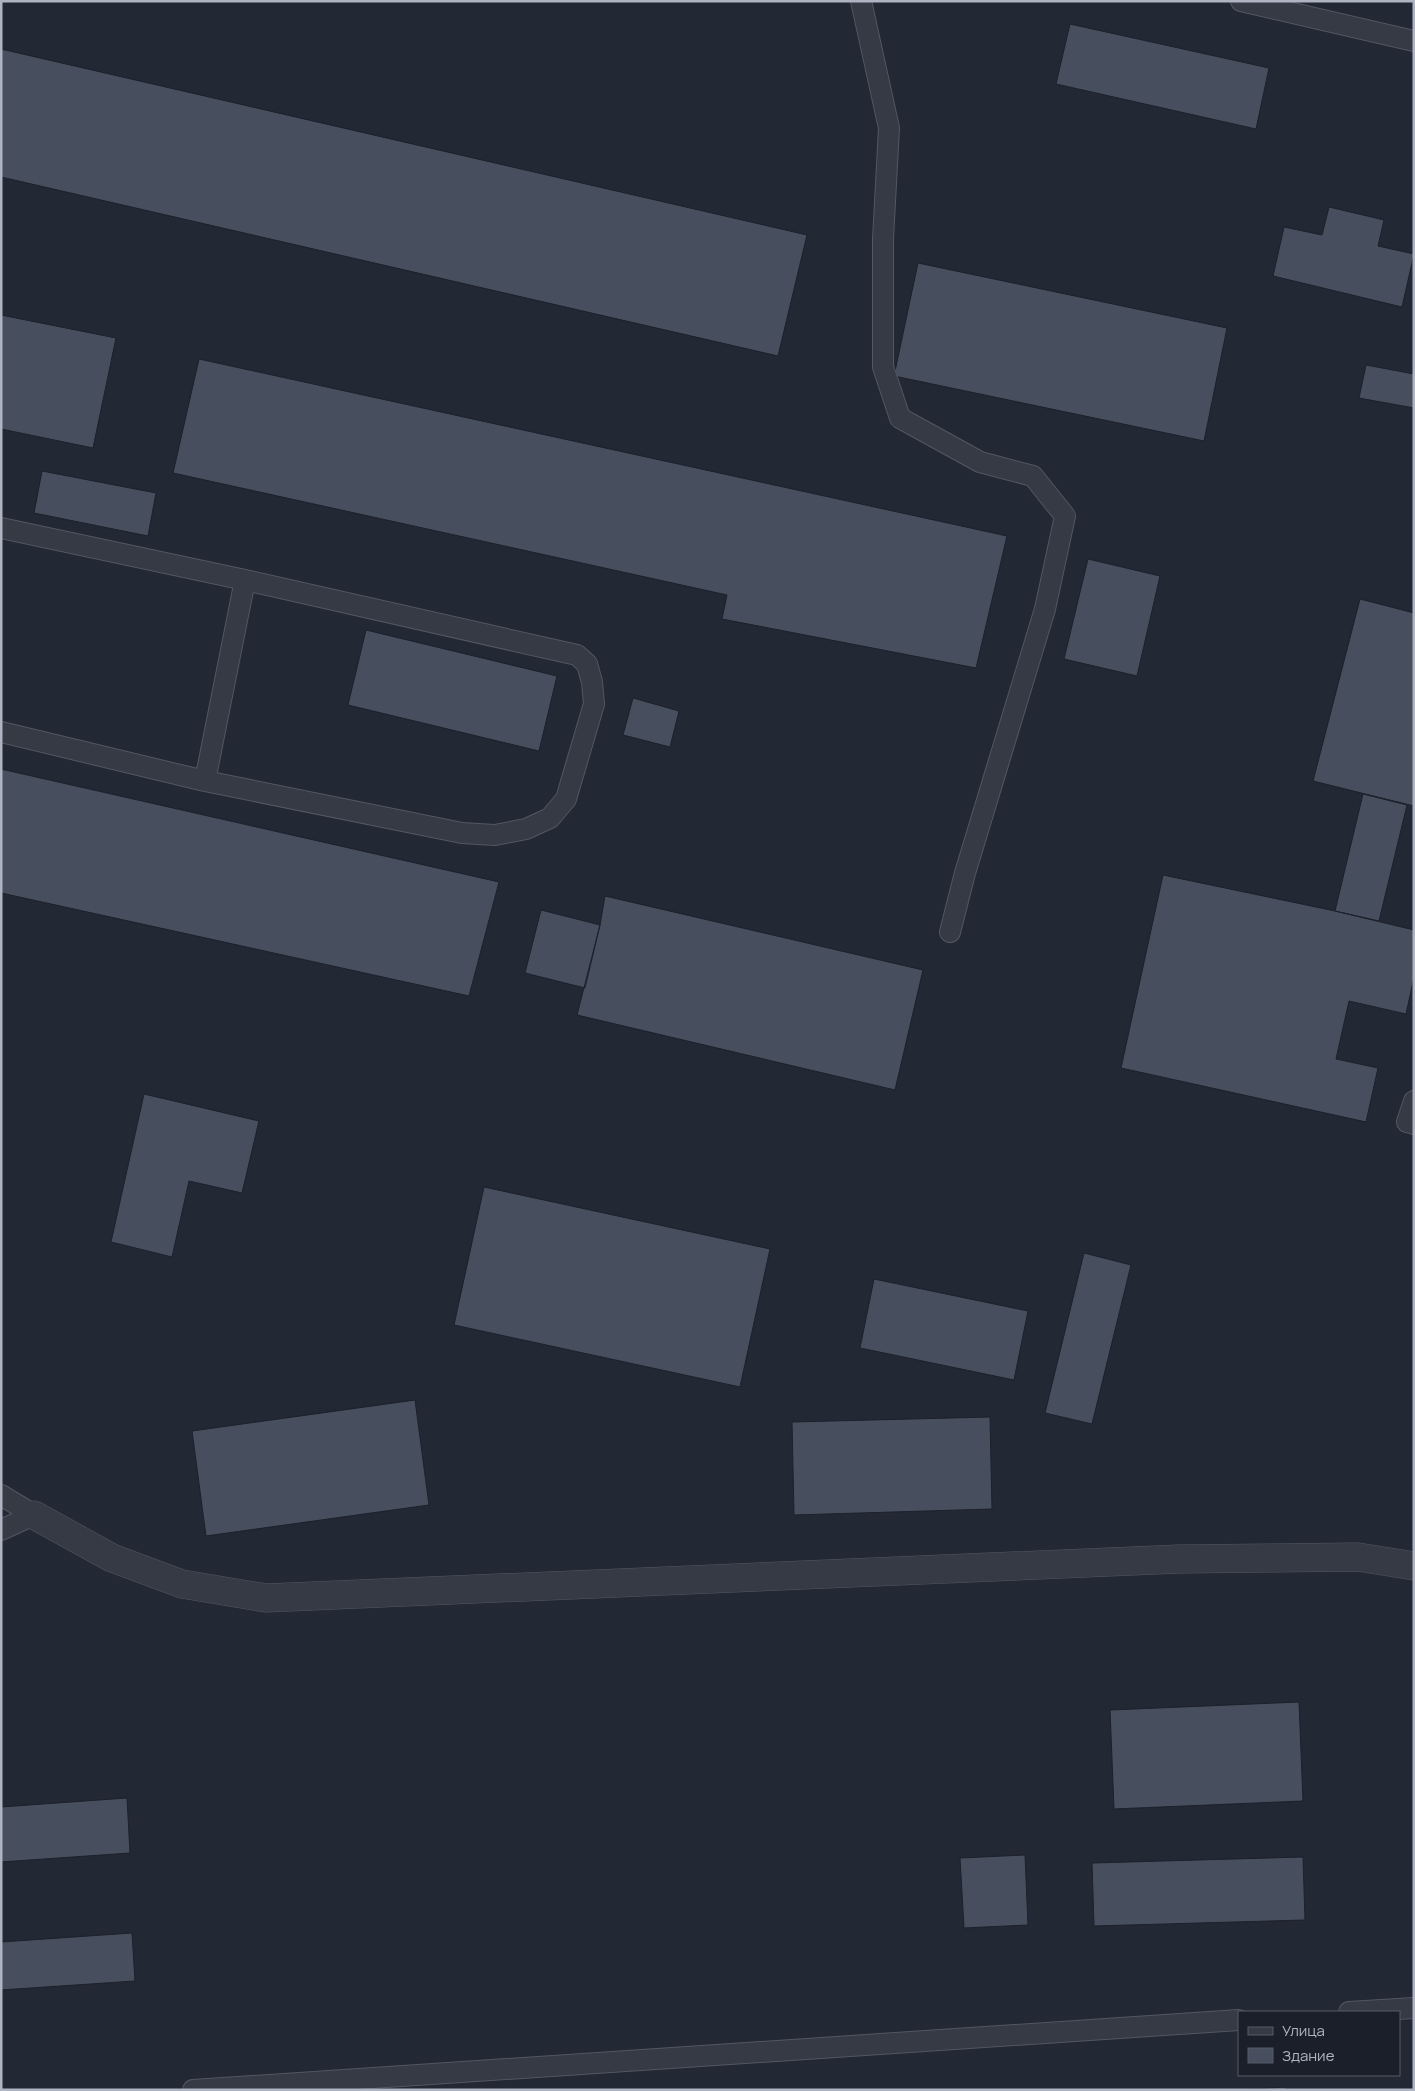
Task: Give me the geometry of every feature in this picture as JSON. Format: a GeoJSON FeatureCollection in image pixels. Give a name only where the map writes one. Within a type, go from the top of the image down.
{"type":"FeatureCollection","features":[{"type":"Feature","properties":{"kind":"street"},"geometry":{"type":"LineString","coordinates":[[34,1515],[112,1558],[182,1584],[266,1598],[1179,1559],[1358,1557],[1414,1566]]}},
{"type":"Feature","properties":{"kind":"lane"},"geometry":{"type":"LineString","coordinates":[[861,1],[889,128],[883,239],[883,367],[900,418],[980,462],[1033,476],[1064,516],[1045,609],[965,874],[950,932]]}},
{"type":"Feature","properties":{"kind":"lane"},"geometry":{"type":"LineString","coordinates":[[1241,1],[1414,41]]}},
{"type":"Feature","properties":{"kind":"lane"},"geometry":{"type":"LineString","coordinates":[[1,528],[245,580],[577,655],[586,664],[592,682],[594,704],[566,799],[550,818],[526,829],[495,835],[462,833],[205,781],[1,732]]}},
{"type":"Feature","properties":{"kind":"lane"},"geometry":{"type":"LineString","coordinates":[[205,781],[245,580]]}},
{"type":"Feature","properties":{"kind":"lane"},"geometry":{"type":"LineString","coordinates":[[1414,1101],[1407,1122],[1414,1124]]}},
{"type":"Feature","properties":{"kind":"lane"},"geometry":{"type":"LineString","coordinates":[[1,1495],[34,1515]]}},
{"type":"Feature","properties":{"kind":"lane"},"geometry":{"type":"LineString","coordinates":[[1,1530],[34,1515]]}},
{"type":"Feature","properties":{"kind":"lane"},"geometry":{"type":"LineString","coordinates":[[1365,2011],[1414,2008]]}},
{"type":"Feature","properties":{"kind":"lane"},"geometry":{"type":"LineString","coordinates":[[194,2090],[1238,2020]]}},
{"type":"Feature","properties":{"kind":"building"},"geometry":{"type":"Polygon","coordinates":[[[1070,24],[1269,68],[1256,129],[1056,84],[1070,24]]]}},
{"type":"Feature","properties":{"kind":"building"},"geometry":{"type":"Polygon","coordinates":[[[1,49],[807,235],[778,356],[1,177],[1,49]]]}},
{"type":"Feature","properties":{"kind":"building"},"geometry":{"type":"Polygon","coordinates":[[[1329,207],[1384,220],[1378,246],[1414,254],[1402,307],[1273,276],[1284,227],[1322,235],[1329,207]]]}},
{"type":"Feature","properties":{"kind":"building"},"geometry":{"type":"Polygon","coordinates":[[[918,263],[1227,328],[1204,441],[894,376],[918,263]]]}},
{"type":"Feature","properties":{"kind":"building"},"geometry":{"type":"Polygon","coordinates":[[[1,315],[116,338],[93,448],[1,429],[1,315]]]}},
{"type":"Feature","properties":{"kind":"building"},"geometry":{"type":"Polygon","coordinates":[[[199,359],[1007,536],[976,668],[722,619],[727,595],[173,473],[199,359]]]}},
{"type":"Feature","properties":{"kind":"building"},"geometry":{"type":"Polygon","coordinates":[[[1366,365],[1414,374],[1414,408],[1359,398],[1366,365]]]}},
{"type":"Feature","properties":{"kind":"building"},"geometry":{"type":"Polygon","coordinates":[[[42,471],[156,493],[148,536],[34,513],[42,471]]]}},
{"type":"Feature","properties":{"kind":"building"},"geometry":{"type":"Polygon","coordinates":[[[1088,559],[1160,576],[1137,676],[1064,659],[1088,559]]]}},
{"type":"Feature","properties":{"kind":"building"},"geometry":{"type":"Polygon","coordinates":[[[1360,599],[1414,613],[1414,806],[1313,781],[1360,599]]]}},
{"type":"Feature","properties":{"kind":"building"},"geometry":{"type":"Polygon","coordinates":[[[366,630],[557,676],[539,751],[348,705],[366,630]]]}},
{"type":"Feature","properties":{"kind":"building"},"geometry":{"type":"Polygon","coordinates":[[[633,698],[679,711],[670,747],[623,735],[633,698]]]}},
{"type":"Feature","properties":{"kind":"building"},"geometry":{"type":"Polygon","coordinates":[[[1,769],[499,882],[469,996],[1,893],[1,769]]]}},
{"type":"Feature","properties":{"kind":"building"},"geometry":{"type":"Polygon","coordinates":[[[1363,794],[1407,805],[1379,921],[1335,911],[1363,794]]]}},
{"type":"Feature","properties":{"kind":"building"},"geometry":{"type":"Polygon","coordinates":[[[1163,875],[1335,911],[1414,930],[1414,977],[1406,1014],[1349,1001],[1336,1059],[1378,1068],[1366,1122],[1121,1068],[1163,875]]]}},
{"type":"Feature","properties":{"kind":"building"},"geometry":{"type":"Polygon","coordinates":[[[605,896],[923,970],[895,1090],[577,1015],[600,925],[605,896]]]}},
{"type":"Feature","properties":{"kind":"building"},"geometry":{"type":"Polygon","coordinates":[[[541,910],[600,925],[585,988],[525,973],[541,910]]]}},
{"type":"Feature","properties":{"kind":"building"},"geometry":{"type":"Polygon","coordinates":[[[144,1094],[259,1121],[242,1193],[189,1181],[172,1257],[111,1242],[144,1094]]]}},
{"type":"Feature","properties":{"kind":"building"},"geometry":{"type":"Polygon","coordinates":[[[484,1187],[770,1249],[740,1387],[454,1325],[484,1187]]]}},
{"type":"Feature","properties":{"kind":"building"},"geometry":{"type":"Polygon","coordinates":[[[1084,1253],[1131,1265],[1092,1424],[1045,1413],[1084,1253]]]}},
{"type":"Feature","properties":{"kind":"building"},"geometry":{"type":"Polygon","coordinates":[[[874,1279],[1028,1311],[1014,1380],[860,1348],[874,1279]]]}},
{"type":"Feature","properties":{"kind":"building"},"geometry":{"type":"Polygon","coordinates":[[[415,1400],[429,1505],[206,1536],[192,1431],[415,1400]]]}},
{"type":"Feature","properties":{"kind":"building"},"geometry":{"type":"Polygon","coordinates":[[[990,1417],[992,1509],[794,1515],[792,1422],[990,1417]]]}},
{"type":"Feature","properties":{"kind":"building"},"geometry":{"type":"Polygon","coordinates":[[[1299,1702],[1303,1801],[1114,1809],[1110,1710],[1299,1702]]]}},
{"type":"Feature","properties":{"kind":"building"},"geometry":{"type":"Polygon","coordinates":[[[127,1798],[130,1853],[1,1862],[1,1807],[127,1798]]]}},
{"type":"Feature","properties":{"kind":"building"},"geometry":{"type":"Polygon","coordinates":[[[1025,1855],[1028,1925],[964,1928],[960,1858],[1025,1855]]]}},
{"type":"Feature","properties":{"kind":"building"},"geometry":{"type":"Polygon","coordinates":[[[1303,1857],[1305,1920],[1094,1926],[1092,1863],[1303,1857]]]}},
{"type":"Feature","properties":{"kind":"building"},"geometry":{"type":"Polygon","coordinates":[[[132,1933],[135,1981],[1,1990],[1,1942],[132,1933]]]}},
{"type":"Feature","properties":{"kind":"building"},"geometry":{"type":"Polygon","coordinates":[[[1285,2087],[1286,2090],[1240,2090],[1285,2087]]]}}]}
